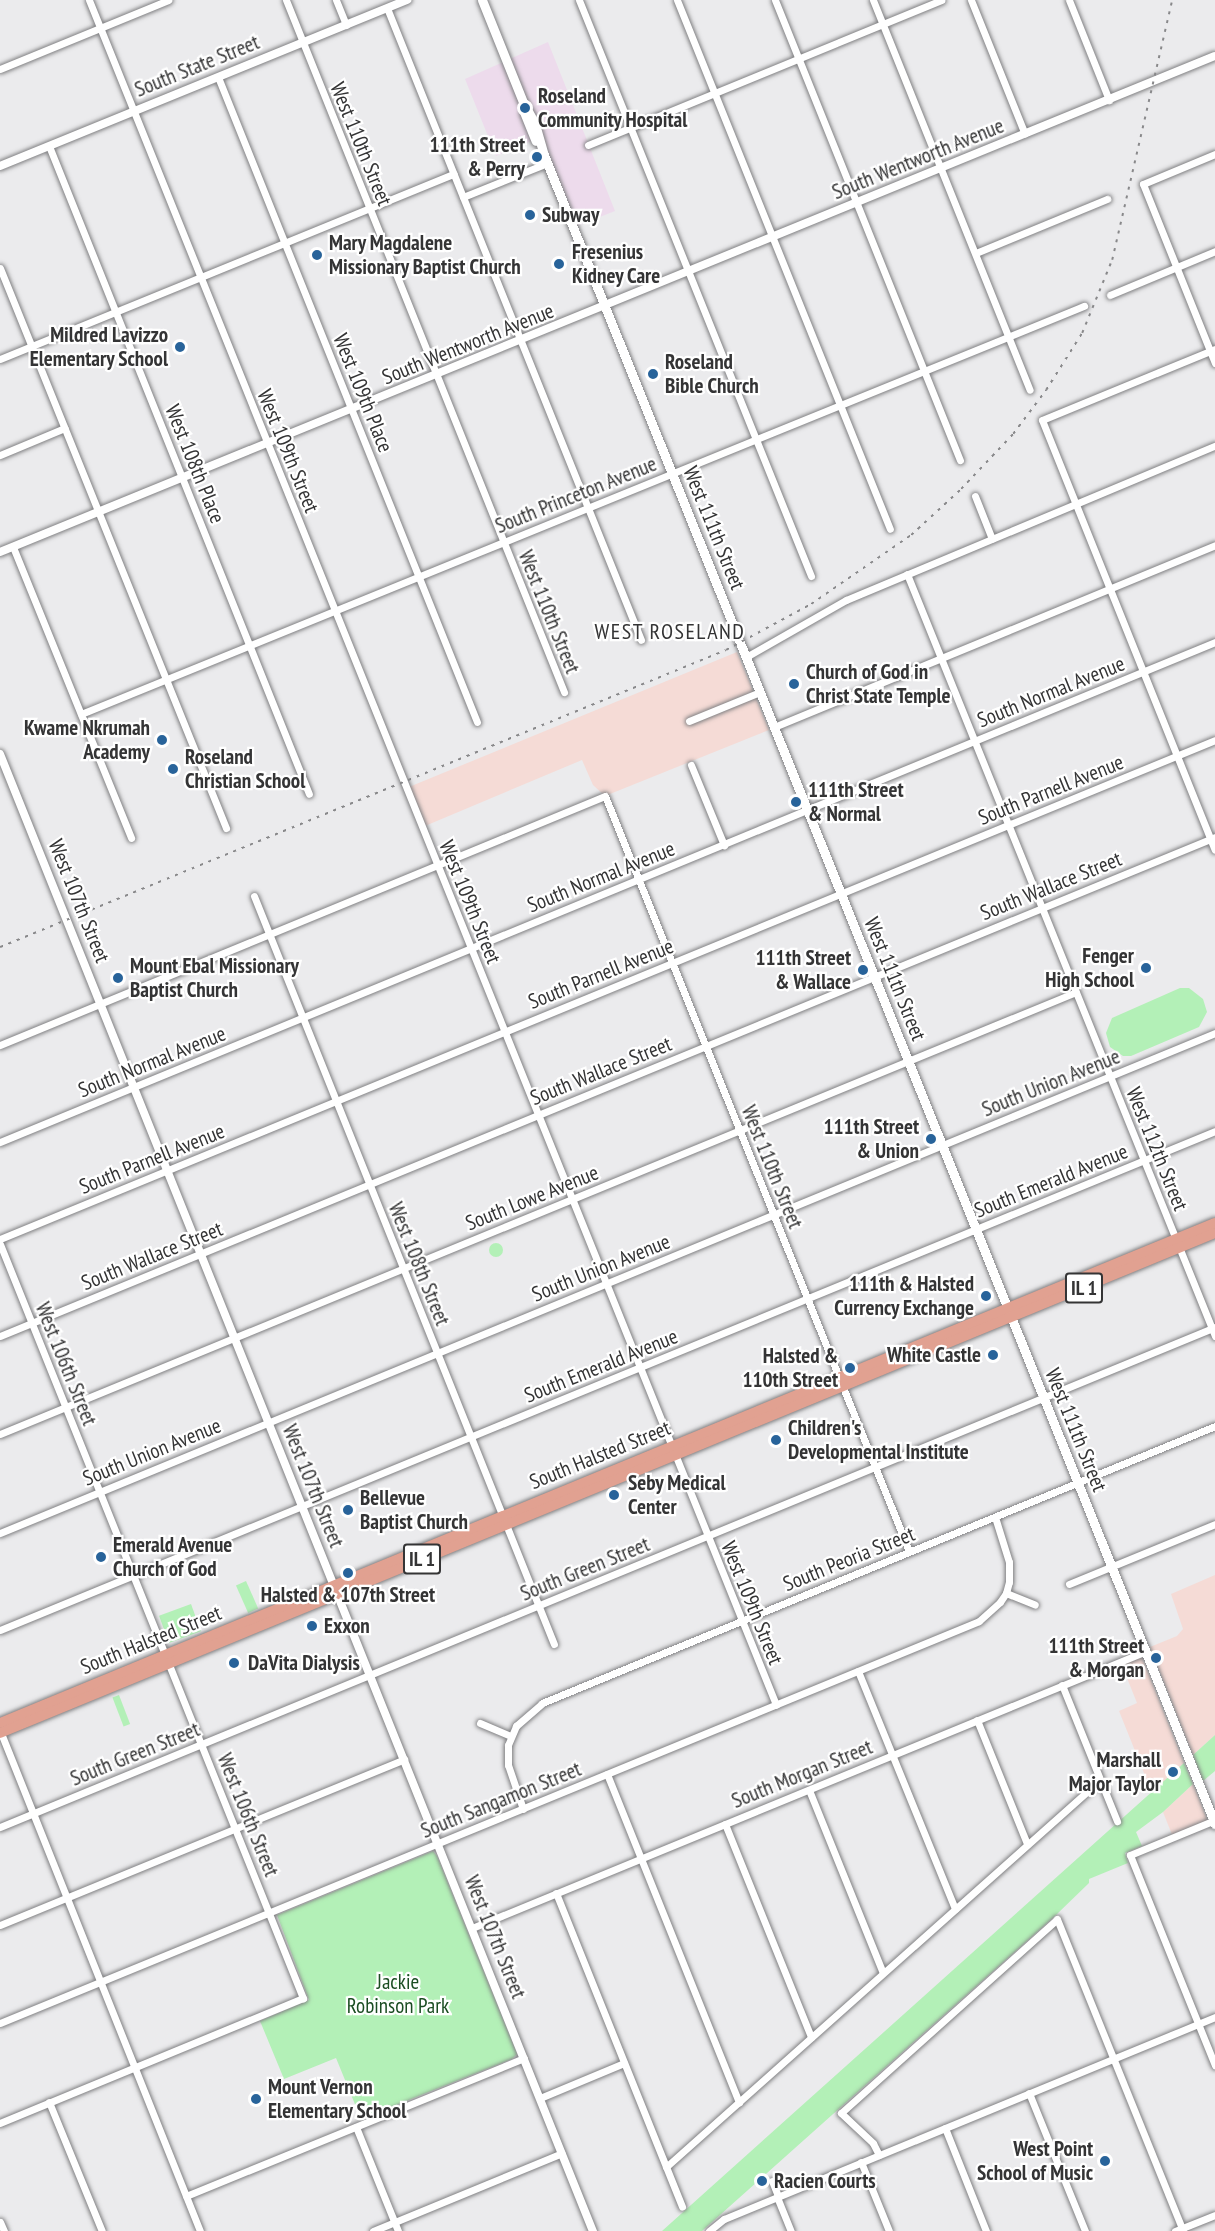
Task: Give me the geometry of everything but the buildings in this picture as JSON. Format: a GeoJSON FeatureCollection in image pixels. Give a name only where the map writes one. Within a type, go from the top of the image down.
{"type":"FeatureCollection","features":[{"type":"Feature","properties":{"kind":"main road","name":"West 111th Street"},"geometry":{"type":"LineString","coordinates":[[482,0],[523,102],[535,124],[541,148],[1215,1822]]}},
{"type":"Feature","properties":{"kind":"main road","name":"South Halsted Street"},"geometry":{"type":"LineString","coordinates":[[1178,1244],[1215,1223]]}},
{"type":"Feature","properties":{"kind":"main road","name":"South Halsted Street"},"geometry":{"type":"LineString","coordinates":[[0,1730],[167,1659],[1178,1244],[1215,1233]]}},
{"type":"Feature","properties":{"kind":"street","name":"West 109th Street"},"geometry":{"type":"LineString","coordinates":[[89,0],[776,1705]]}},
{"type":"Feature","properties":{"kind":"street"},"geometry":{"type":"LineString","coordinates":[[0,69],[168,0]]}},
{"type":"Feature","properties":{"kind":"street","name":"West 110th Street"},"geometry":{"type":"LineString","coordinates":[[286,0],[564,692]]}},
{"type":"Feature","properties":{"kind":"street"},"geometry":{"type":"LineString","coordinates":[[336,0],[346,25]]}},
{"type":"Feature","properties":{"kind":"street","name":"South State Street"},"geometry":{"type":"LineString","coordinates":[[0,166],[407,0]]}},
{"type":"Feature","properties":{"kind":"street"},"geometry":{"type":"LineString","coordinates":[[579,0],[811,576]]}},
{"type":"Feature","properties":{"kind":"street"},"geometry":{"type":"LineString","coordinates":[[677,0],[890,529]]}},
{"type":"Feature","properties":{"kind":"street"},"geometry":{"type":"LineString","coordinates":[[775,0],[960,460]]}},
{"type":"Feature","properties":{"kind":"street"},"geometry":{"type":"LineString","coordinates":[[873,0],[1030,390]]}},
{"type":"Feature","properties":{"kind":"street"},"geometry":{"type":"LineString","coordinates":[[588,145],[941,0]]}},
{"type":"Feature","properties":{"kind":"street"},"geometry":{"type":"LineString","coordinates":[[971,0],[1025,134]]}},
{"type":"Feature","properties":{"kind":"street"},"geometry":{"type":"LineString","coordinates":[[1069,0],[1109,100]]}},
{"type":"Feature","properties":{"kind":"street"},"geometry":{"type":"LineString","coordinates":[[387,8],[641,640]]}},
{"type":"Feature","properties":{"kind":"street","name":"South Wentworth Avenue"},"geometry":{"type":"LineString","coordinates":[[0,552],[521,342],[1215,56]]}},
{"type":"Feature","properties":{"kind":"street","name":"West 109th Place"},"geometry":{"type":"LineString","coordinates":[[218,77],[477,722]]}},
{"type":"Feature","properties":{"kind":"street","name":"West 108th Place"},"geometry":{"type":"LineString","coordinates":[[49,146],[309,794]]}},
{"type":"Feature","properties":{"kind":"street"},"geometry":{"type":"LineString","coordinates":[[1215,154],[1143,184],[1176,267],[1213,350],[1215,363]]}},
{"type":"Feature","properties":{"kind":"street"},"geometry":{"type":"LineString","coordinates":[[463,197],[548,163]]}},
{"type":"Feature","properties":{"kind":"street"},"geometry":{"type":"LineString","coordinates":[[0,359],[454,174]]}},
{"type":"Feature","properties":{"kind":"street"},"geometry":{"type":"LineString","coordinates":[[975,253],[1107,199]]}},
{"type":"Feature","properties":{"kind":"street"},"geometry":{"type":"LineString","coordinates":[[1110,295],[1215,251]]}},
{"type":"Feature","properties":{"kind":"street"},"geometry":{"type":"LineString","coordinates":[[0,268],[226,828]]}},
{"type":"Feature","properties":{"kind":"street","name":"South Princeton Avenue"},"geometry":{"type":"LineString","coordinates":[[81,714],[1084,306]]}},
{"type":"Feature","properties":{"kind":"street"},"geometry":{"type":"LineString","coordinates":[[1213,350],[1042,420],[1177,756],[1213,838],[1215,850]]}},
{"type":"Feature","properties":{"kind":"street"},"geometry":{"type":"LineString","coordinates":[[0,455],[65,428]]}},
{"type":"Feature","properties":{"kind":"street"},"geometry":{"type":"LineString","coordinates":[[746,657],[827,609],[1215,446]]}},
{"type":"Feature","properties":{"kind":"street"},"geometry":{"type":"LineString","coordinates":[[975,496],[992,539]]}},
{"type":"Feature","properties":{"kind":"street"},"geometry":{"type":"LineString","coordinates":[[774,727],[1215,545]]}},
{"type":"Feature","properties":{"kind":"street"},"geometry":{"type":"LineString","coordinates":[[13,547],[131,838]]}},
{"type":"Feature","properties":{"kind":"street","name":"West 112th Street"},"geometry":{"type":"LineString","coordinates":[[907,574],[1214,1330]]}},
{"type":"Feature","properties":{"kind":"street","name":"South Normal Avenue"},"geometry":{"type":"LineString","coordinates":[[0,1142],[1215,642]]}},
{"type":"Feature","properties":{"kind":"street"},"geometry":{"type":"LineString","coordinates":[[689,721],[760,692]]}},
{"type":"Feature","properties":{"kind":"street","name":"South Parnell Avenue"},"geometry":{"type":"LineString","coordinates":[[0,1239],[1215,740]]}},
{"type":"Feature","properties":{"kind":"street","name":"West 107th Street"},"geometry":{"type":"LineString","coordinates":[[0,754],[593,2231]]}},
{"type":"Feature","properties":{"kind":"street"},"geometry":{"type":"LineString","coordinates":[[691,765],[724,845]]}},
{"type":"Feature","properties":{"kind":"street","name":"West 110th Street"},"geometry":{"type":"LineString","coordinates":[[437,865],[605,796],[909,1551]]}},
{"type":"Feature","properties":{"kind":"street","name":"South Wallace Street"},"geometry":{"type":"LineString","coordinates":[[0,1336],[1213,838]]}},
{"type":"Feature","properties":{"kind":"street"},"geometry":{"type":"LineString","coordinates":[[0,1045],[437,865]]}},
{"type":"Feature","properties":{"kind":"street","name":"West 108th Street"},"geometry":{"type":"LineString","coordinates":[[254,896],[554,1644]]}},
{"type":"Feature","properties":{"kind":"street","name":"South Lowe Avenue"},"geometry":{"type":"LineString","coordinates":[[0,1434],[1076,992]]}},
{"type":"Feature","properties":{"kind":"street","name":"South Union Avenue"},"geometry":{"type":"LineString","coordinates":[[0,1533],[1215,1033]]}},
{"type":"Feature","properties":{"kind":"street","name":"South Emerald Avenue"},"geometry":{"type":"LineString","coordinates":[[0,1630],[1215,1131]]}},
{"type":"Feature","properties":{"kind":"street","name":"West 106th Street"},"geometry":{"type":"LineString","coordinates":[[0,1244],[303,1998],[135,2067]]}},
{"type":"Feature","properties":{"kind":"street","name":"South Green Street"},"geometry":{"type":"LineString","coordinates":[[0,1827],[1214,1330]]}},
{"type":"Feature","properties":{"kind":"street","name":"South Peoria Street"},"geometry":{"type":"LineString","coordinates":[[510,1736],[524,1717],[542,1703],[1215,1426]]}},
{"type":"Feature","properties":{"kind":"street"},"geometry":{"type":"LineString","coordinates":[[995,1517],[1009,1562],[1006,1593],[1035,1605]]}},
{"type":"Feature","properties":{"kind":"street"},"geometry":{"type":"LineString","coordinates":[[1069,1584],[1215,1524]]}},
{"type":"Feature","properties":{"kind":"street","name":"South Sangamon Street"},"geometry":{"type":"LineString","coordinates":[[0,2023],[979,1621],[993,1610],[1006,1593]]}},
{"type":"Feature","properties":{"kind":"street","name":"South Morgan Street"},"geometry":{"type":"LineString","coordinates":[[472,1928],[1146,1651]]}},
{"type":"Feature","properties":{"kind":"street"},"geometry":{"type":"LineString","coordinates":[[858,1671],[955,1909]]}},
{"type":"Feature","properties":{"kind":"street"},"geometry":{"type":"LineString","coordinates":[[1062,1685],[1117,1821]]}},
{"type":"Feature","properties":{"kind":"street"},"geometry":{"type":"LineString","coordinates":[[977,1720],[1027,1844]]}},
{"type":"Feature","properties":{"kind":"street"},"geometry":{"type":"LineString","coordinates":[[480,1723],[510,1736],[508,1765],[523,1809]]}},
{"type":"Feature","properties":{"kind":"street"},"geometry":{"type":"LineString","coordinates":[[0,1730],[200,2231]]}},
{"type":"Feature","properties":{"kind":"street"},"geometry":{"type":"LineString","coordinates":[[0,1925],[404,1759]]}},
{"type":"Feature","properties":{"kind":"street"},"geometry":{"type":"LineString","coordinates":[[607,1774],[739,2102]]}},
{"type":"Feature","properties":{"kind":"street"},"geometry":{"type":"LineString","coordinates":[[666,2167],[1100,1780]]}},
{"type":"Feature","properties":{"kind":"street"},"geometry":{"type":"LineString","coordinates":[[809,1790],[883,1973]]}},
{"type":"Feature","properties":{"kind":"street"},"geometry":{"type":"LineString","coordinates":[[1215,1822],[1130,1855],[1215,2066]]}},
{"type":"Feature","properties":{"kind":"street"},"geometry":{"type":"LineString","coordinates":[[725,1824],[811,2037]]}},
{"type":"Feature","properties":{"kind":"street"},"geometry":{"type":"LineString","coordinates":[[556,1893],[682,2207]]}},
{"type":"Feature","properties":{"kind":"street"},"geometry":{"type":"LineString","coordinates":[[879,2155],[873,2143],[841,2113],[1058,1919],[1180,2230],[1215,2215]]}},
{"type":"Feature","properties":{"kind":"street"},"geometry":{"type":"LineString","coordinates":[[709,2231],[724,2219],[1215,2017]]}},
{"type":"Feature","properties":{"kind":"street"},"geometry":{"type":"LineString","coordinates":[[186,2196],[524,2058]]}},
{"type":"Feature","properties":{"kind":"street"},"geometry":{"type":"LineString","coordinates":[[540,2098],[624,2063]]}},
{"type":"Feature","properties":{"kind":"street"},"geometry":{"type":"LineString","coordinates":[[0,2122],[135,2067]]}},
{"type":"Feature","properties":{"kind":"street"},"geometry":{"type":"LineString","coordinates":[[1029,2093],[1085,2231]]}},
{"type":"Feature","properties":{"kind":"street"},"geometry":{"type":"LineString","coordinates":[[49,2102],[102,2231]]}},
{"type":"Feature","properties":{"kind":"street"},"geometry":{"type":"LineString","coordinates":[[356,2127],[398,2231]]}},
{"type":"Feature","properties":{"kind":"street"},"geometry":{"type":"LineString","coordinates":[[945,2128],[986,2231]]}},
{"type":"Feature","properties":{"kind":"street"},"geometry":{"type":"LineString","coordinates":[[373,2231],[562,2153]]}},
{"type":"Feature","properties":{"kind":"street"},"geometry":{"type":"LineString","coordinates":[[861,2162],[889,2231]]}},
{"type":"Feature","properties":{"kind":"street"},"geometry":{"type":"LineString","coordinates":[[772,2181],[791,2231]]}},
{"type":"Feature","properties":{"kind":"street"},"geometry":{"type":"LineString","coordinates":[[0,2222],[4,2231]]}},
{"type":"Feature","properties":{"kind":"shaded area","name":"Roseland Community Hospital"},"geometry":{"type":"Polygon","coordinates":[[[548,42],[615,211],[577,226],[541,137],[496,156],[465,79],[548,42]]]}},
{"type":"Feature","properties":{"kind":"shaded area"},"geometry":{"type":"Polygon","coordinates":[[[737,652],[769,730],[605,796],[593,785],[582,760],[425,826],[409,787],[737,652]]]}},
{"type":"Feature","properties":{"kind":"shaded area"},"geometry":{"type":"Polygon","coordinates":[[[1215,1575],[1215,1735],[1193,1755],[1150,1647],[1177,1636],[1183,1629],[1171,1594],[1215,1575]]]}},
{"type":"Feature","properties":{"kind":"shaded area"},"geometry":{"type":"Polygon","coordinates":[[[1141,1655],[1184,1763],[1152,1793],[1119,1711],[1137,1703],[1121,1663],[1141,1655]]]}},
{"type":"Feature","properties":{"kind":"shaded area"},"geometry":{"type":"Polygon","coordinates":[[[1193,1784],[1208,1822],[1173,1837],[1163,1812],[1193,1784]]]}},
{"type":"Feature","properties":{"kind":"green space"},"geometry":{"type":"Polygon","coordinates":[[[1180,988],[1189,988],[1203,999],[1207,1012],[1199,1027],[1131,1056],[1123,1056],[1110,1047],[1106,1033],[1112,1018],[1180,988]]]}},
{"type":"Feature","properties":{"kind":"green space"},"geometry":{"type":"Polygon","coordinates":[[[493,1243],[499,1243],[503,1250],[499,1257],[493,1257],[489,1253],[489,1247],[493,1243]]]}},
{"type":"Feature","properties":{"kind":"green space"},"geometry":{"type":"Polygon","coordinates":[[[246,1581],[258,1608],[248,1613],[236,1585],[246,1581]]]}},
{"type":"Feature","properties":{"kind":"green space"},"geometry":{"type":"Polygon","coordinates":[[[191,1604],[201,1631],[169,1643],[159,1616],[191,1604]]]}},
{"type":"Feature","properties":{"kind":"green space"},"geometry":{"type":"Polygon","coordinates":[[[119,1695],[130,1724],[124,1726],[112,1698],[119,1695]]]}},
{"type":"Feature","properties":{"kind":"green space"},"geometry":{"type":"Polygon","coordinates":[[[1215,1735],[1215,1771],[1203,1781],[1193,1755],[1215,1735]]]}},
{"type":"Feature","properties":{"kind":"green space"},"geometry":{"type":"Polygon","coordinates":[[[1184,1763],[1193,1784],[1163,1812],[1136,1832],[1142,1846],[1125,1853],[1128,1863],[1089,1879],[1089,1883],[1056,1915],[702,2231],[662,2231],[1184,1763]]]}},
{"type":"Feature","properties":{"kind":"green space","name":"Jackie Robinson Park"},"geometry":{"type":"Polygon","coordinates":[[[433,1851],[517,2054],[512,2059],[361,2119],[336,2058],[284,2079],[260,2021],[309,2000],[277,1915],[433,1851]]]}},
{"type":"Feature","properties":{"kind":"railway"},"geometry":{"type":"LineString","coordinates":[[0,947],[726,650],[811,604],[911,535],[961,489],[1013,434],[1046,390],[1082,333],[1112,260],[1172,0]]}},
{"type":"Feature","properties":{"kind":"place","name":"Roseland Community Hospital"},"geometry":{"type":"Point","coordinates":[525,108]}},
{"type":"Feature","properties":{"kind":"place","name":"111th Street & Perry"},"geometry":{"type":"Point","coordinates":[537,157]}},
{"type":"Feature","properties":{"kind":"place","name":"Subway"},"geometry":{"type":"Point","coordinates":[530,215]}},
{"type":"Feature","properties":{"kind":"place","name":"Mary Magdalene Missionary Baptist Church"},"geometry":{"type":"Point","coordinates":[317,255]}},
{"type":"Feature","properties":{"kind":"place","name":"Fresenius Kidney Care"},"geometry":{"type":"Point","coordinates":[559,264]}},
{"type":"Feature","properties":{"kind":"place","name":"Mildred Lavizzo Elementary School"},"geometry":{"type":"Point","coordinates":[180,347]}},
{"type":"Feature","properties":{"kind":"place","name":"Roseland Bible Church"},"geometry":{"type":"Point","coordinates":[653,374]}},
{"type":"Feature","properties":{"kind":"place","name":"Church of God in Christ State Temple"},"geometry":{"type":"Point","coordinates":[794,684]}},
{"type":"Feature","properties":{"kind":"place","name":"Kwame Nkrumah Academy"},"geometry":{"type":"Point","coordinates":[162,740]}},
{"type":"Feature","properties":{"kind":"place","name":"Roseland Christian School"},"geometry":{"type":"Point","coordinates":[173,769]}},
{"type":"Feature","properties":{"kind":"place","name":"111th Street & Normal"},"geometry":{"type":"Point","coordinates":[796,802]}},
{"type":"Feature","properties":{"kind":"place","name":"Fenger High School"},"geometry":{"type":"Point","coordinates":[1146,968]}},
{"type":"Feature","properties":{"kind":"place","name":"111th Street & Wallace"},"geometry":{"type":"Point","coordinates":[863,970]}},
{"type":"Feature","properties":{"kind":"place","name":"Mount Ebal Missionary Baptist Church"},"geometry":{"type":"Point","coordinates":[118,978]}},
{"type":"Feature","properties":{"kind":"place","name":"111th Street & Union"},"geometry":{"type":"Point","coordinates":[931,1139]}},
{"type":"Feature","properties":{"kind":"place","name":"111th & Halsted Currency Exchange"},"geometry":{"type":"Point","coordinates":[986,1296]}},
{"type":"Feature","properties":{"kind":"place","name":"White Castle"},"geometry":{"type":"Point","coordinates":[993,1355]}},
{"type":"Feature","properties":{"kind":"place","name":"Halsted & 110th Street"},"geometry":{"type":"Point","coordinates":[850,1368]}},
{"type":"Feature","properties":{"kind":"place","name":"Children's Developmental Institute"},"geometry":{"type":"Point","coordinates":[776,1440]}},
{"type":"Feature","properties":{"kind":"place","name":"Seby Medical Center"},"geometry":{"type":"Point","coordinates":[614,1495]}},
{"type":"Feature","properties":{"kind":"place","name":"Bellevue Baptist Church"},"geometry":{"type":"Point","coordinates":[348,1510]}},
{"type":"Feature","properties":{"kind":"place","name":"Emerald Avenue Church of God"},"geometry":{"type":"Point","coordinates":[101,1557]}},
{"type":"Feature","properties":{"kind":"place","name":"Halsted & 107th Street"},"geometry":{"type":"Point","coordinates":[348,1573]}},
{"type":"Feature","properties":{"kind":"place","name":"Exxon"},"geometry":{"type":"Point","coordinates":[312,1626]}},
{"type":"Feature","properties":{"kind":"place","name":"111th Street & Morgan"},"geometry":{"type":"Point","coordinates":[1156,1658]}},
{"type":"Feature","properties":{"kind":"place","name":"DaVita Dialysis"},"geometry":{"type":"Point","coordinates":[234,1663]}},
{"type":"Feature","properties":{"kind":"place","name":"Marshall Major Taylor"},"geometry":{"type":"Point","coordinates":[1173,1772]}},
{"type":"Feature","properties":{"kind":"place","name":"Mount Vernon Elementary School"},"geometry":{"type":"Point","coordinates":[256,2099]}},
{"type":"Feature","properties":{"kind":"place","name":"West Point School of Music"},"geometry":{"type":"Point","coordinates":[1105,2161]}},
{"type":"Feature","properties":{"kind":"place","name":"Racien Courts"},"geometry":{"type":"Point","coordinates":[762,2181]}},
{"type":"Feature","properties":{"kind":"district","name":"WEST ROSELAND"},"geometry":{"type":"Point","coordinates":[670,632]}}]}
